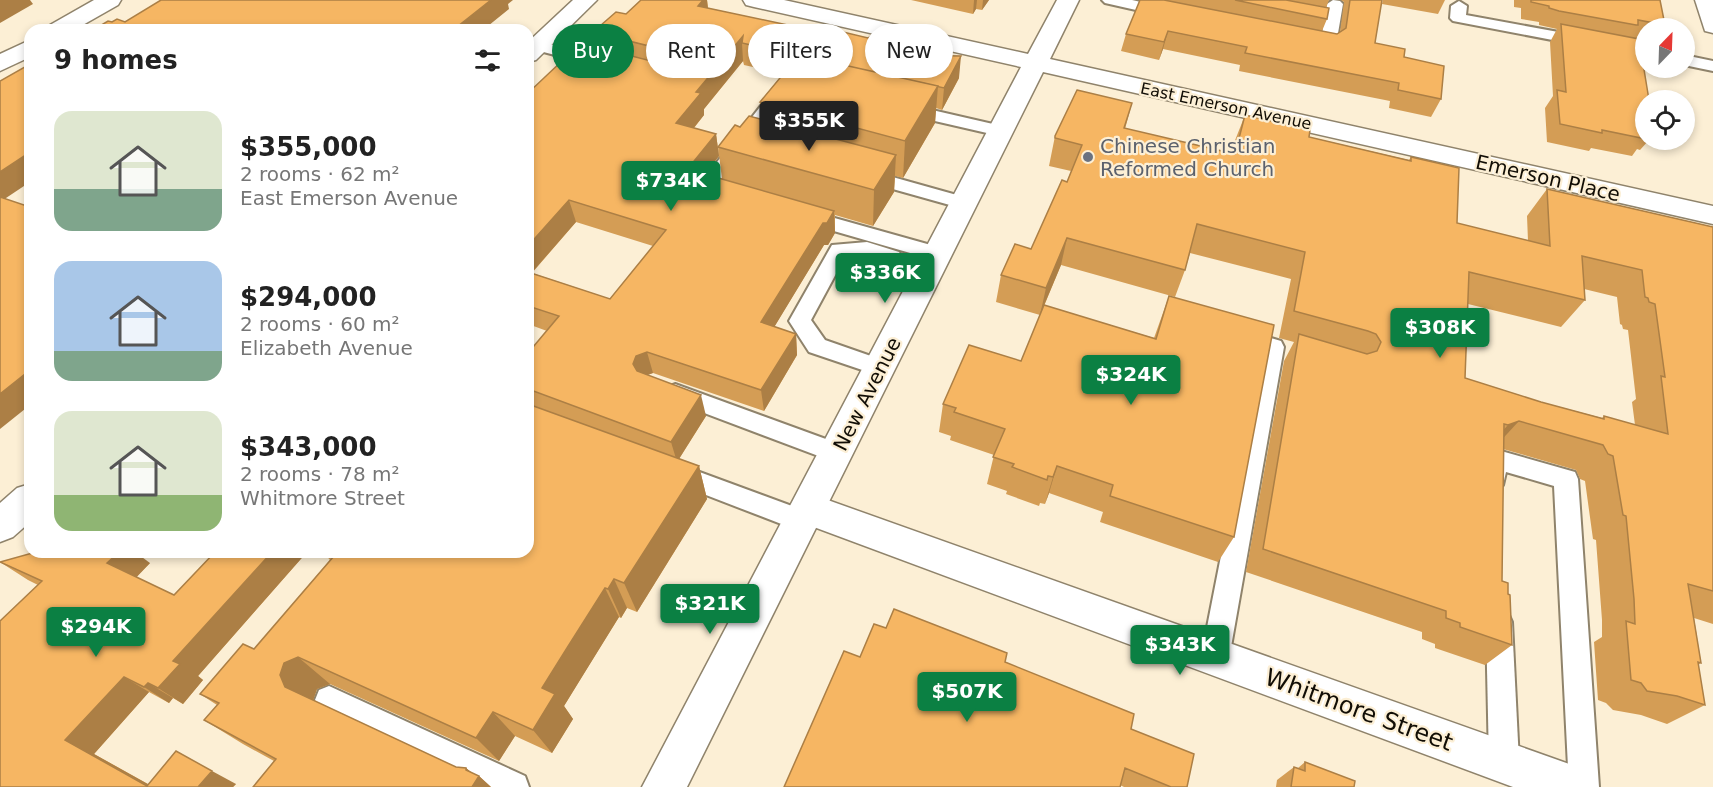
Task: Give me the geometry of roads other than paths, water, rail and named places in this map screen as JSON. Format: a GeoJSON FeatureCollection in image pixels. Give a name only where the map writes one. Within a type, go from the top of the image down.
{"type":"FeatureCollection","features":[{"type":"Feature","properties":{"kind":"street"},"geometry":{"type":"LineString","coordinates":[[68,24],[110,0]]}},
{"type":"Feature","properties":{"kind":"street"},"geometry":{"type":"LineString","coordinates":[[534,49],[586,0]]}},
{"type":"Feature","properties":{"kind":"street","name":"East Emerson Avenue"},"geometry":{"type":"LineString","coordinates":[[754,0],[1383,141]]}},
{"type":"Feature","properties":{"kind":"street","name":"New Avenue"},"geometry":{"type":"LineString","coordinates":[[664,787],[1068,0]]}},
{"type":"Feature","properties":{"kind":"street"},"geometry":{"type":"LineString","coordinates":[[0,64],[24,50]]}},
{"type":"Feature","properties":{"kind":"street","name":"Emerson Place"},"geometry":{"type":"LineString","coordinates":[[1383,141],[1713,215]]}},
{"type":"Feature","properties":{"kind":"street"},"geometry":{"type":"LineString","coordinates":[[0,526],[24,505]]}},
{"type":"Feature","properties":{"kind":"street","name":"Whitmore Street"},"geometry":{"type":"LineString","coordinates":[[805,515],[1215,658],[1572,787]]}},
{"type":"Feature","properties":{"kind":"lane"},"geometry":{"type":"LineString","coordinates":[[1110,0],[1179,14]]}},
{"type":"Feature","properties":{"kind":"lane"},"geometry":{"type":"LineString","coordinates":[[1294,38],[1328,45],[1327,20],[1335,4]]}},
{"type":"Feature","properties":{"kind":"lane"},"geometry":{"type":"LineString","coordinates":[[1459,6],[1458,18],[1635,51]]}},
{"type":"Feature","properties":{"kind":"lane"},"geometry":{"type":"LineString","coordinates":[[534,50],[552,54]]}},
{"type":"Feature","properties":{"kind":"lane"},"geometry":{"type":"LineString","coordinates":[[1695,62],[1713,66]]}},
{"type":"Feature","properties":{"kind":"lane"},"geometry":{"type":"LineString","coordinates":[[742,198],[707,188],[789,81]]}},
{"type":"Feature","properties":{"kind":"lane"},"geometry":{"type":"LineString","coordinates":[[891,105],[1000,131]]}},
{"type":"Feature","properties":{"kind":"lane"},"geometry":{"type":"LineString","coordinates":[[743,142],[765,148]]}},
{"type":"Feature","properties":{"kind":"lane"},"geometry":{"type":"LineString","coordinates":[[842,169],[964,202]]}},
{"type":"Feature","properties":{"kind":"lane"},"geometry":{"type":"LineString","coordinates":[[787,211],[934,261]]}},
{"type":"Feature","properties":{"kind":"lane"},"geometry":{"type":"LineString","coordinates":[[880,368],[817,346],[800,321],[839,250],[867,249],[934,261]]}},
{"type":"Feature","properties":{"kind":"lane"},"geometry":{"type":"LineString","coordinates":[[1215,658],[1284,350],[1216,330]]}},
{"type":"Feature","properties":{"kind":"lane"},"geometry":{"type":"LineString","coordinates":[[652,384],[837,453]]}},
{"type":"Feature","properties":{"kind":"lane"},"geometry":{"type":"LineString","coordinates":[[1495,505],[1494,459],[1566,479],[1584,787]]}},
{"type":"Feature","properties":{"kind":"lane"},"geometry":{"type":"LineString","coordinates":[[651,465],[805,515]]}},
{"type":"Feature","properties":{"kind":"lane"},"geometry":{"type":"LineString","coordinates":[[1498,599],[1504,762]]}},
{"type":"Feature","properties":{"kind":"lane"},"geometry":{"type":"LineString","coordinates":[[329,700],[514,787]]}},
{"type":"Feature","properties":{"kind":"place","name":"Chinese Christian Reformed Church"},"geometry":{"type":"Point","coordinates":[1088,157]}}]}
